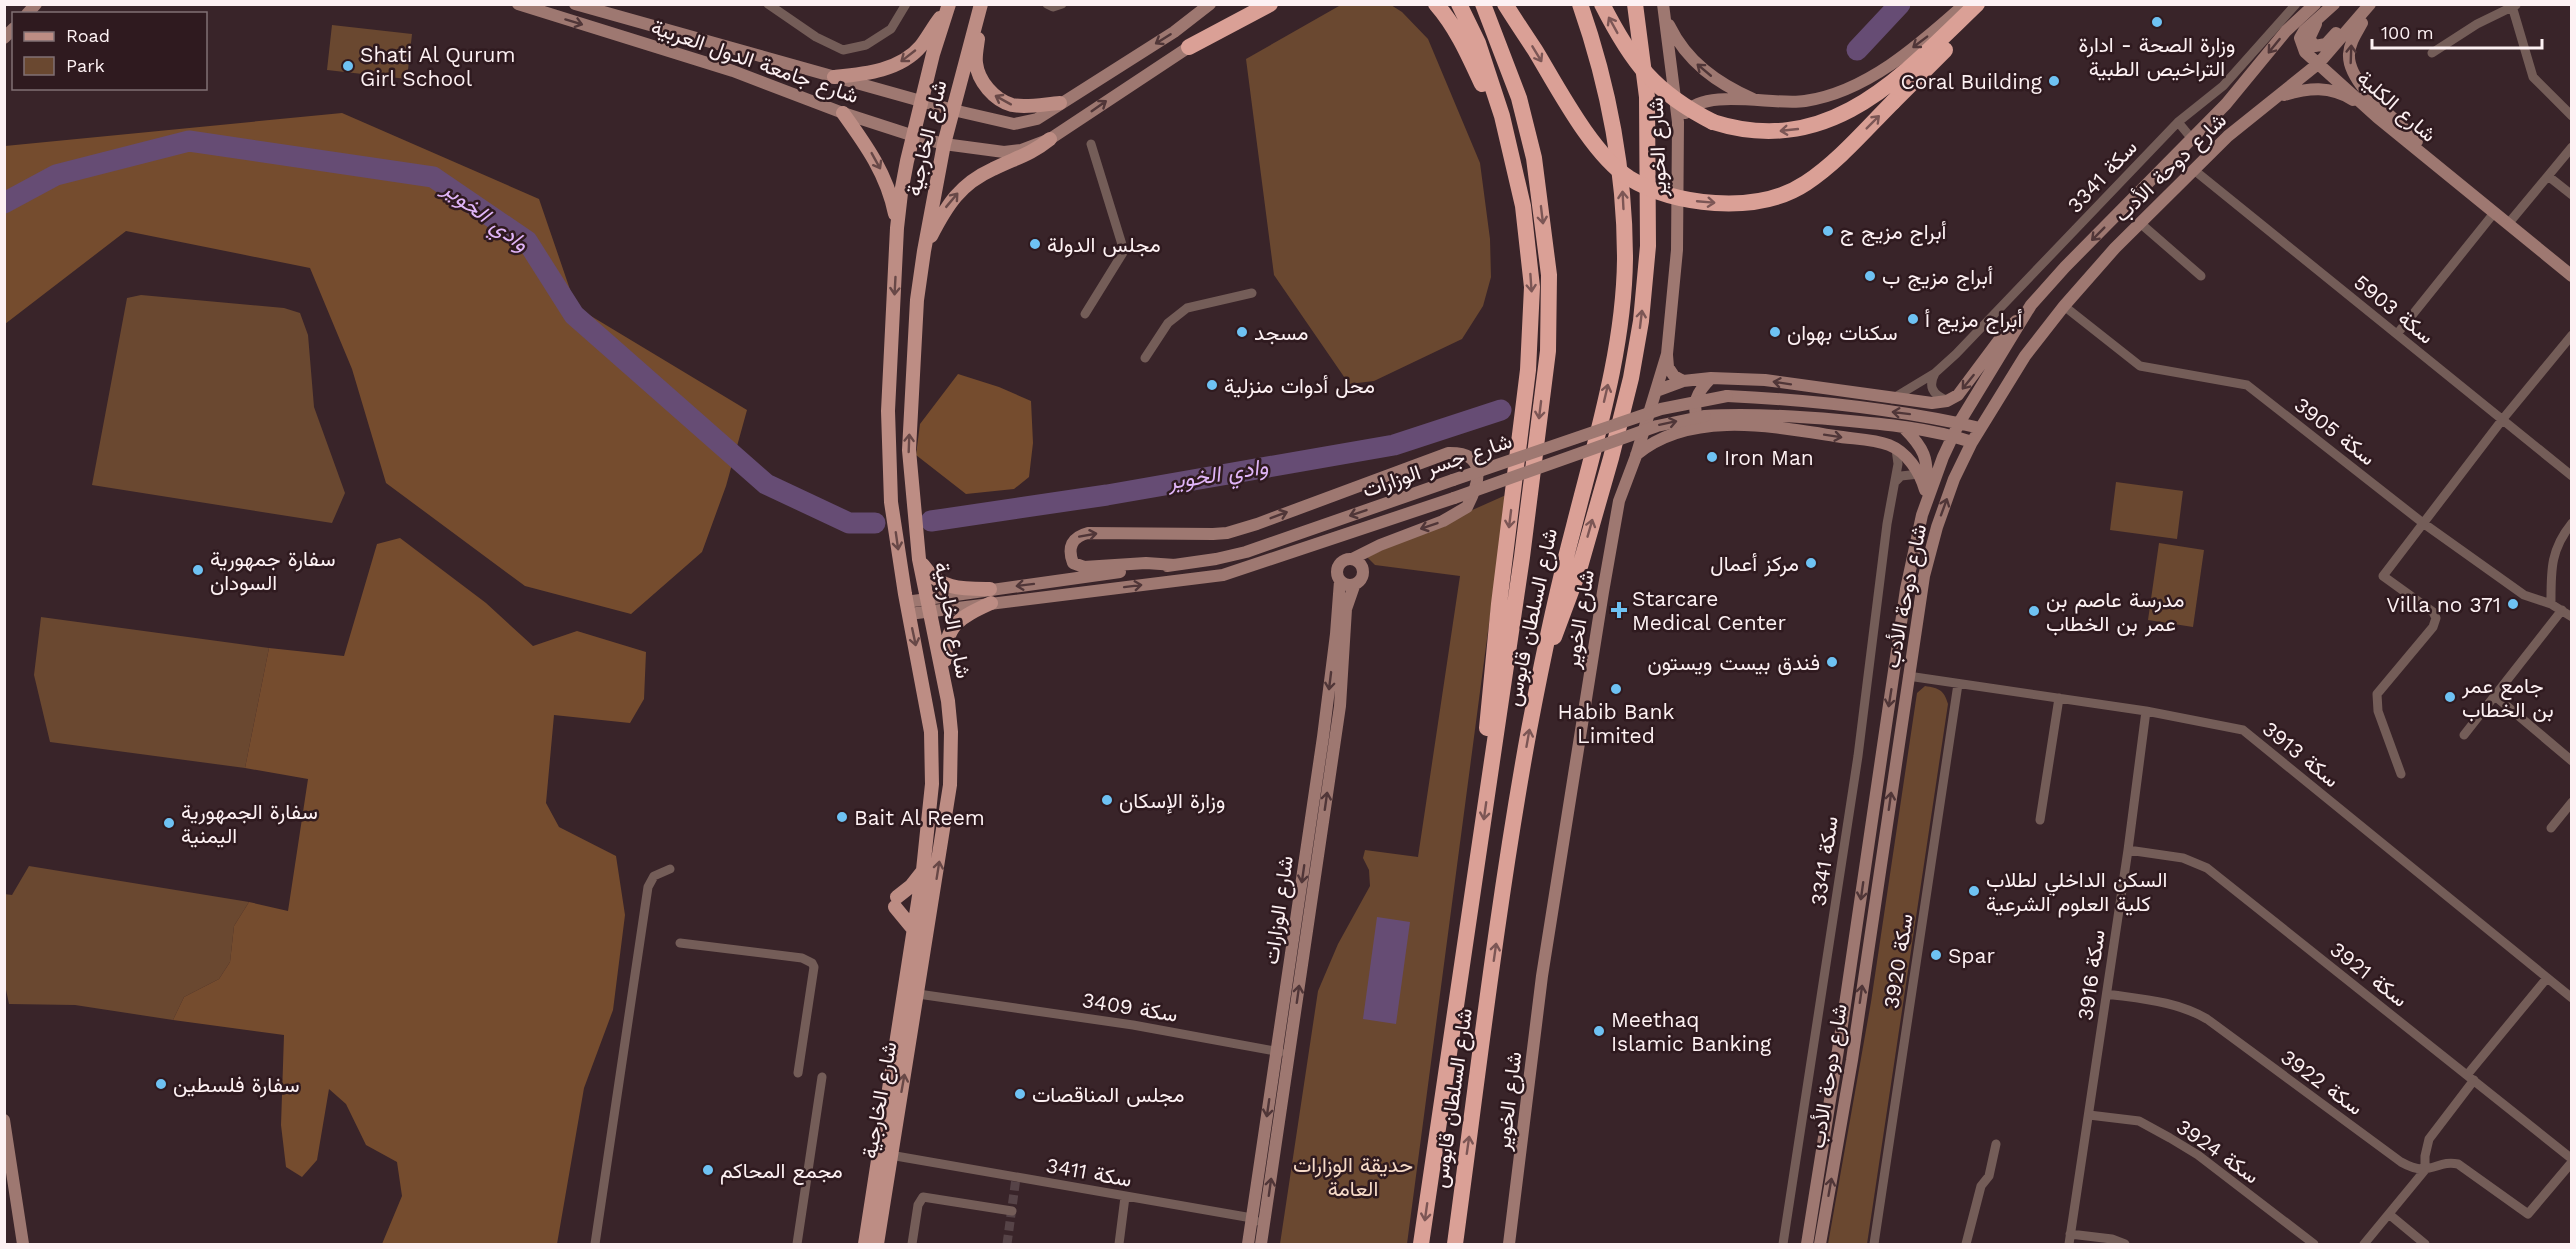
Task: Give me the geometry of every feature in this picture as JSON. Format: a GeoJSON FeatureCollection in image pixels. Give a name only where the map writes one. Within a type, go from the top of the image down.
{"type":"FeatureCollection","features":[{"type":"Feature","properties":{"kind":"highway"},"geometry":{"type":"LineString","coordinates":[[1189,47],[1270,4]]}},
{"type":"Feature","properties":{"kind":"highway"},"geometry":{"type":"LineString","coordinates":[[1436,4],[1462,42],[1506,136]]}},
{"type":"Feature","properties":{"kind":"highway"},"geometry":{"type":"LineString","coordinates":[[1459,4],[1478,43],[1502,116],[1524,217],[1532,287],[1532,334],[1490,690],[1486,742],[1489,780]]}},
{"type":"Feature","properties":{"kind":"highway","name":"شارع السلطان قابوس"},"geometry":{"type":"LineString","coordinates":[[1421,1245],[1522,557],[1548,351],[1549,275],[1534,158],[1519,98],[1483,4]]}},
{"type":"Feature","properties":{"kind":"highway"},"geometry":{"type":"LineString","coordinates":[[1506,4],[1560,94],[1593,142],[1628,177],[1672,196],[1724,204],[1753,203],[1784,195],[1831,165],[1990,4]]}},
{"type":"Feature","properties":{"kind":"highway","name":"شارع السلطان قابوس"},"geometry":{"type":"LineString","coordinates":[[1455,1245],[1518,794],[1551,612],[1609,381],[1619,325],[1625,262],[1624,197],[1614,128],[1598,56],[1580,4]]}},
{"type":"Feature","properties":{"kind":"highway"},"geometry":{"type":"LineString","coordinates":[[1602,4],[1634,61],[1653,83],[1682,106],[1713,122],[1747,130],[1778,131],[1824,123],[1845,114],[1875,96],[1903,75],[1977,4]]}},
{"type":"Feature","properties":{"kind":"highway"},"geometry":{"type":"LineString","coordinates":[[1542,662],[1562,619],[1579,570],[1629,389],[1641,321],[1647,246],[1647,97],[1635,4]]}},
{"type":"Feature","properties":{"kind":"main road","name":"شارع جامعة الدول العربية"},"geometry":{"type":"LineString","coordinates":[[518,4],[733,71],[843,113],[914,136],[945,144],[1004,152],[1021,150],[1050,139],[1255,4]]}},
{"type":"Feature","properties":{"kind":"main road","name":"شارع جامعة الدول العربية"},"geometry":{"type":"LineString","coordinates":[[575,4],[922,102],[1014,124],[1037,118],[1174,32],[1210,4]]}},
{"type":"Feature","properties":{"kind":"main road"},"geometry":{"type":"LineString","coordinates":[[981,4],[976,63],[980,76],[989,91],[1012,105],[1060,103]]}},
{"type":"Feature","properties":{"kind":"main road","name":"شارع الخارجية"},"geometry":{"type":"LineString","coordinates":[[877,1245],[918,994],[925,906],[950,785],[951,732],[948,701],[919,559],[912,502],[909,450],[915,327],[924,251],[945,144],[981,4]]}},
{"type":"Feature","properties":{"kind":"main road"},"geometry":{"type":"LineString","coordinates":[[1678,122],[1689,108],[1712,100],[1754,99],[1787,103],[1826,97],[1880,70],[1924,40],[1965,4]]}},
{"type":"Feature","properties":{"kind":"main road","name":"شارع دوحة الأدب"},"geometry":{"type":"LineString","coordinates":[[1807,1245],[1844,1014],[1906,589],[1922,515],[1952,436],[2031,305],[2065,267],[2226,104],[2286,31],[2315,4]]}},
{"type":"Feature","properties":{"kind":"main road"},"geometry":{"type":"LineString","coordinates":[[2330,8],[2311,33],[2309,39],[2315,46],[2326,44],[2365,4]]}},
{"type":"Feature","properties":{"kind":"main road"},"geometry":{"type":"LineString","coordinates":[[2371,4],[2351,41],[2349,56],[2351,69],[2376,101],[2451,177],[2571,276]]}},
{"type":"Feature","properties":{"kind":"main road","name":"شارع دوحة الأدب"},"geometry":{"type":"LineString","coordinates":[[1820,1245],[1852,1060],[1924,576],[1937,527],[1954,479],[1980,428],[2025,356],[2064,306],[2140,223],[2228,136],[2319,63],[2371,4]]}},
{"type":"Feature","properties":{"kind":"main road"},"geometry":{"type":"LineString","coordinates":[[834,77],[879,71],[900,63],[921,47],[948,8]]}},
{"type":"Feature","properties":{"kind":"main road","name":"شارع الخارجية"},"geometry":{"type":"LineString","coordinates":[[865,1245],[914,930],[925,906],[923,870],[932,784],[931,732],[902,580],[891,502],[888,430],[897,228],[901,193],[933,54],[948,8]]}},
{"type":"Feature","properties":{"kind":"main road","name":"شارع الكلية"},"geometry":{"type":"LineString","coordinates":[[2330,8],[2304,31],[2300,38],[2305,52],[2377,117],[2451,177]]}},
{"type":"Feature","properties":{"kind":"main road"},"geometry":{"type":"LineString","coordinates":[[1664,10],[1689,56],[1725,86],[1754,99]]}},
{"type":"Feature","properties":{"kind":"main road","name":"شارع الخوير"},"geometry":{"type":"LineString","coordinates":[[1509,1245],[1542,976],[1619,501],[1636,456],[1666,354],[1677,250],[1678,122],[1664,10]]}},
{"type":"Feature","properties":{"kind":"main road"},"geometry":{"type":"LineString","coordinates":[[2274,98],[2306,89],[2321,88],[2346,96],[2377,117]]}},
{"type":"Feature","properties":{"kind":"main road"},"geometry":{"type":"LineString","coordinates":[[843,113],[877,162],[892,199],[897,228]]}},
{"type":"Feature","properties":{"kind":"main road"},"geometry":{"type":"LineString","coordinates":[[924,251],[946,207],[961,189],[993,168],[1033,153],[1050,139]]}},
{"type":"Feature","properties":{"kind":"main road"},"geometry":{"type":"LineString","coordinates":[[1656,391],[1683,381],[1711,378],[1765,380],[1932,404],[1947,401],[1958,394],[2005,332],[2031,305]]}},
{"type":"Feature","properties":{"kind":"main road"},"geometry":{"type":"LineString","coordinates":[[893,325],[915,327]]}},
{"type":"Feature","properties":{"kind":"main road"},"geometry":{"type":"LineString","coordinates":[[1666,354],[1668,367],[1674,376],[1683,381]]}},
{"type":"Feature","properties":{"kind":"main road"},"geometry":{"type":"LineString","coordinates":[[1711,378],[1698,393],[1695,405],[1699,422],[1802,431],[1888,445],[1911,461],[1925,490]]}},
{"type":"Feature","properties":{"kind":"main road","name":"شارع جسر الوزارات"},"geometry":{"type":"LineString","coordinates":[[907,608],[1216,559],[1246,552],[1661,409],[1727,396],[1775,398],[1909,414],[1980,428]]}},
{"type":"Feature","properties":{"kind":"main road","name":"شارع جسر الوزارات"},"geometry":{"type":"LineString","coordinates":[[990,596],[1223,575],[1454,498],[1657,426],[1781,415],[1902,427],[1972,442]]}},
{"type":"Feature","properties":{"kind":"main road"},"geometry":{"type":"LineString","coordinates":[[1636,456],[1647,446],[1707,421]]}},
{"type":"Feature","properties":{"kind":"main road"},"geometry":{"type":"LineString","coordinates":[[1902,427],[1915,439],[1927,459],[1922,515]]}},
{"type":"Feature","properties":{"kind":"main road"},"geometry":{"type":"LineString","coordinates":[[1175,565],[1146,563],[1084,567],[1073,562],[1070,554],[1071,545],[1078,536],[1088,533],[1227,533],[1448,453],[1463,453],[1471,456],[1476,463],[1477,477],[1467,507],[1443,520],[1345,560],[1339,566],[1337,573],[1340,581],[1347,586],[1354,586],[1361,581],[1364,574],[1360,563],[1352,559]]}},
{"type":"Feature","properties":{"kind":"main road"},"geometry":{"type":"LineString","coordinates":[[919,559],[934,579],[945,585],[990,596]]}},
{"type":"Feature","properties":{"kind":"main road","name":"شارع الوزارات"},"geometry":{"type":"LineString","coordinates":[[1248,1245],[1323,737],[1340,581]]}},
{"type":"Feature","properties":{"kind":"main road","name":"شارع الوزارات"},"geometry":{"type":"LineString","coordinates":[[1260,1245],[1340,706],[1346,609],[1354,586]]}},
{"type":"Feature","properties":{"kind":"main road"},"geometry":{"type":"LineString","coordinates":[[948,701],[945,658],[948,636],[960,619],[990,596]]}},
{"type":"Feature","properties":{"kind":"main road"},"geometry":{"type":"LineString","coordinates":[[914,930],[896,902],[923,870]]}},
{"type":"Feature","properties":{"kind":"main road"},"geometry":{"type":"LineString","coordinates":[[898,1027],[909,1002],[918,994],[913,983],[910,957]]}},
{"type":"Feature","properties":{"kind":"main road"},"geometry":{"type":"LineString","coordinates":[[871,1200],[879,1186],[885,1160],[890,1155],[887,1146],[886,1108]]}},
{"type":"Feature","properties":{"kind":"main road"},"geometry":{"type":"LineString","coordinates":[[4,1120],[23,1245]]}},
{"type":"Feature","properties":{"kind":"street"},"geometry":{"type":"LineString","coordinates":[[768,4],[816,37],[843,50],[866,45],[891,29],[906,4]]}},
{"type":"Feature","properties":{"kind":"street"},"geometry":{"type":"LineString","coordinates":[[1047,4],[1053,7],[1062,4]]}},
{"type":"Feature","properties":{"kind":"street","name":"سكة 3341"},"geometry":{"type":"LineString","coordinates":[[1892,399],[1935,372],[2017,292],[2178,122],[2223,86],[2296,4]]}},
{"type":"Feature","properties":{"kind":"street"},"geometry":{"type":"LineString","coordinates":[[2432,53],[2477,24],[2514,5],[2533,77],[2571,116]]}},
{"type":"Feature","properties":{"kind":"street"},"geometry":{"type":"LineString","coordinates":[[2178,122],[2192,140]]}},
{"type":"Feature","properties":{"kind":"street"},"geometry":{"type":"LineString","coordinates":[[1085,314],[1124,251],[1091,144]]}},
{"type":"Feature","properties":{"kind":"street"},"geometry":{"type":"LineString","coordinates":[[2508,224],[2571,147]]}},
{"type":"Feature","properties":{"kind":"street","name":"سكة 5903"},"geometry":{"type":"LineString","coordinates":[[2194,170],[2571,476]]}},
{"type":"Feature","properties":{"kind":"street"},"geometry":{"type":"LineString","coordinates":[[2548,176],[2571,195]]}},
{"type":"Feature","properties":{"kind":"street"},"geometry":{"type":"LineString","coordinates":[[2397,334],[2494,213]]}},
{"type":"Feature","properties":{"kind":"street"},"geometry":{"type":"LineString","coordinates":[[2140,223],[2201,276]]}},
{"type":"Feature","properties":{"kind":"street"},"geometry":{"type":"LineString","coordinates":[[1145,358],[1168,323],[1187,308],[1252,292]]}},
{"type":"Feature","properties":{"kind":"street","name":"سكة 3905"},"geometry":{"type":"LineString","coordinates":[[2064,306],[2140,366],[2247,385],[2422,523],[2524,595],[2551,604],[2571,617]]}},
{"type":"Feature","properties":{"kind":"street"},"geometry":{"type":"LineString","coordinates":[[2402,774],[2378,711],[2377,694],[2433,627],[2436,618],[2433,612],[2383,576],[2502,420],[2571,335]]}},
{"type":"Feature","properties":{"kind":"street"},"geometry":{"type":"LineString","coordinates":[[1935,372],[1931,380],[1932,389],[1936,396],[1947,401]]}},
{"type":"Feature","properties":{"kind":"street","name":"سكة 3341"},"geometry":{"type":"LineString","coordinates":[[1783,1245],[1858,756],[1898,464],[1896,449]]}},
{"type":"Feature","properties":{"kind":"street"},"geometry":{"type":"LineString","coordinates":[[1895,482],[1901,476],[1919,474]]}},
{"type":"Feature","properties":{"kind":"street"},"geometry":{"type":"LineString","coordinates":[[2551,604],[2552,556],[2562,535],[2571,523]]}},
{"type":"Feature","properties":{"kind":"street"},"geometry":{"type":"LineString","coordinates":[[2464,735],[2562,610]]}},
{"type":"Feature","properties":{"kind":"street","name":"سكة 3913"},"geometry":{"type":"LineString","coordinates":[[1908,676],[2146,711],[2243,730],[2571,998]]}},
{"type":"Feature","properties":{"kind":"street","name":"سكة 3920"},"geometry":{"type":"LineString","coordinates":[[1874,1245],[1958,684]]}},
{"type":"Feature","properties":{"kind":"street"},"geometry":{"type":"LineString","coordinates":[[2495,696],[2571,761]]}},
{"type":"Feature","properties":{"kind":"street"},"geometry":{"type":"LineString","coordinates":[[2040,820],[2058,698]]}},
{"type":"Feature","properties":{"kind":"street","name":"سكة 3916"},"geometry":{"type":"LineString","coordinates":[[2070,1239],[2128,850],[2146,711]]}},
{"type":"Feature","properties":{"kind":"street"},"geometry":{"type":"LineString","coordinates":[[2551,828],[2571,802]]}},
{"type":"Feature","properties":{"kind":"street","name":"سكة 3921"},"geometry":{"type":"LineString","coordinates":[[2128,850],[2183,858],[2207,868],[2571,1160]]}},
{"type":"Feature","properties":{"kind":"street"},"geometry":{"type":"LineString","coordinates":[[595,1245],[648,887],[654,876],[670,869]]}},
{"type":"Feature","properties":{"kind":"street"},"geometry":{"type":"LineString","coordinates":[[680,943],[802,958],[812,963],[814,967],[798,1073]]}},
{"type":"Feature","properties":{"kind":"street"},"geometry":{"type":"LineString","coordinates":[[2425,1170],[2424,1156],[2429,1139],[2470,1077],[2547,978]]}},
{"type":"Feature","properties":{"kind":"street","name":"سكة 3409"},"geometry":{"type":"LineString","coordinates":[[918,994],[1133,1025],[1277,1050]]}},
{"type":"Feature","properties":{"kind":"street","name":"سكة 3922"},"geometry":{"type":"LineString","coordinates":[[2106,994],[2166,1002],[2190,1009],[2207,1019],[2401,1162],[2412,1168],[2425,1170]]}},
{"type":"Feature","properties":{"kind":"street"},"geometry":{"type":"LineString","coordinates":[[1277,1050],[1285,1059],[1282,1106]]}},
{"type":"Feature","properties":{"kind":"street"},"geometry":{"type":"LineString","coordinates":[[797,1245],[822,1077]]}},
{"type":"Feature","properties":{"kind":"street","name":"سكة 3924"},"geometry":{"type":"LineString","coordinates":[[2089,1115],[2139,1121],[2170,1138],[2198,1155],[2314,1245]]}},
{"type":"Feature","properties":{"kind":"street"},"geometry":{"type":"LineString","coordinates":[[1966,1245],[1981,1186],[1989,1176],[1996,1144]]}},
{"type":"Feature","properties":{"kind":"street","name":"سكة 3411"},"geometry":{"type":"LineString","coordinates":[[890,1155],[1252,1218]]}},
{"type":"Feature","properties":{"kind":"street"},"geometry":{"type":"LineString","coordinates":[[2364,1245],[2425,1170],[2451,1163],[2458,1164],[2528,1214],[2571,1160]]}},
{"type":"Feature","properties":{"kind":"street"},"geometry":{"type":"LineString","coordinates":[[912,1245],[918,1205],[923,1197],[1011,1211]]}},
{"type":"Feature","properties":{"kind":"street"},"geometry":{"type":"LineString","coordinates":[[1119,1245],[1125,1197]]}},
{"type":"Feature","properties":{"kind":"street"},"geometry":{"type":"LineString","coordinates":[[2390,1215],[2425,1245]]}},
{"type":"Feature","properties":{"kind":"street"},"geometry":{"type":"LineString","coordinates":[[1252,1218],[1260,1226],[1260,1245]]}},
{"type":"Feature","properties":{"kind":"street"},"geometry":{"type":"LineString","coordinates":[[2070,1239],[2112,1239],[2125,1245]]}},
{"type":"Feature","properties":{"kind":"green space"},"geometry":{"type":"Polygon","coordinates":[[[1391,5],[1402,12],[1428,39],[1480,163],[1490,239],[1491,277],[1483,306],[1462,339],[1374,381],[1349,384],[1274,275],[1246,59],[1339,6],[1391,5]]]}},
{"type":"Feature","properties":{"kind":"green space"},"geometry":{"type":"Polygon","coordinates":[[[332,25],[412,34],[407,79],[327,70],[332,25]]]}},
{"type":"Feature","properties":{"kind":"green space"},"geometry":{"type":"Polygon","coordinates":[[[141,295],[284,308],[300,313],[308,335],[314,407],[345,493],[332,523],[92,485],[127,298],[141,295]]]}},
{"type":"Feature","properties":{"kind":"green space"},"geometry":{"type":"Polygon","coordinates":[[[2116,482],[2183,491],[2177,539],[2110,530],[2116,482]]]}},
{"type":"Feature","properties":{"kind":"green space","name":"حديقة الوزارات العامة"},"geometry":{"type":"Polygon","coordinates":[[[1506,495],[1407,1244],[1280,1244],[1318,991],[1338,944],[1370,886],[1369,870],[1363,858],[1365,850],[1418,857],[1460,576],[1375,565],[1367,557],[1506,495]]]}},
{"type":"Feature","properties":{"kind":"green space"},"geometry":{"type":"Polygon","coordinates":[[[2159,543],[2204,550],[2193,627],[2148,620],[2159,543]]]}},
{"type":"Feature","properties":{"kind":"green space"},"geometry":{"type":"Polygon","coordinates":[[[41,617],[269,648],[245,768],[50,742],[34,675],[41,617]]]}},
{"type":"Feature","properties":{"kind":"green space"},"geometry":{"type":"Polygon","coordinates":[[[1925,686],[1940,690],[1948,704],[1867,1244],[1828,1244],[1871,1002],[1917,693],[1925,686]]]}},
{"type":"Feature","properties":{"kind":"green space"},"geometry":{"type":"Polygon","coordinates":[[[29,866],[249,902],[234,926],[230,962],[219,979],[184,997],[173,1020],[75,1005],[9,1004],[4,980],[4,894],[12,895],[29,866]]]}},
{"type":"Feature","properties":{"kind":"shaded area"},"geometry":{"type":"Polygon","coordinates":[[[342,113],[539,199],[576,307],[747,410],[726,486],[702,552],[631,614],[525,586],[386,483],[352,369],[310,268],[126,231],[5,324],[5,146],[342,113]]]}},
{"type":"Feature","properties":{"kind":"shaded area"},"geometry":{"type":"Polygon","coordinates":[[[958,374],[999,387],[1031,401],[1033,443],[1029,477],[1014,489],[966,494],[916,455],[920,424],[958,374]]]}},
{"type":"Feature","properties":{"kind":"shaded area"},"geometry":{"type":"Polygon","coordinates":[[[400,538],[486,603],[533,646],[577,631],[646,652],[644,699],[630,723],[554,715],[546,803],[559,827],[616,856],[625,915],[613,1010],[584,1088],[557,1244],[382,1244],[402,1196],[397,1162],[366,1145],[346,1104],[329,1089],[317,1160],[302,1177],[286,1167],[281,1125],[284,1035],[173,1020],[184,997],[219,979],[230,962],[234,926],[249,902],[288,911],[308,779],[245,768],[269,648],[344,656],[377,544],[400,538]]]}},
{"type":"Feature","properties":{"kind":"shaded area"},"geometry":{"type":"Polygon","coordinates":[[[1377,917],[1410,922],[1396,1024],[1363,1019],[1377,917]]]}},
{"type":"Feature","properties":{"kind":"waterway","name":"وادي الخوير"},"geometry":{"type":"LineString","coordinates":[[1857,50],[1900,4]]}},
{"type":"Feature","properties":{"kind":"waterway","name":"وادي الخوير"},"geometry":{"type":"LineString","coordinates":[[4,203],[56,175],[189,141],[433,177],[527,241],[574,315],[766,484],[849,523],[875,523]]}},
{"type":"Feature","properties":{"kind":"waterway","name":"وادي الخوير"},"geometry":{"type":"LineString","coordinates":[[931,521],[1107,495],[1394,445],[1501,410]]}},
{"type":"Feature","properties":{"kind":"tunnel"},"geometry":{"type":"LineString","coordinates":[[1007,1244],[1016,1178]]}},
{"type":"Feature","properties":{"kind":"place","name":"وزارة الصحة - ادارة التراخيص الطبية"},"geometry":{"type":"Point","coordinates":[2157,22]}},
{"type":"Feature","properties":{"kind":"place","name":"Shati Al Qurum Girl School"},"geometry":{"type":"Point","coordinates":[348,66]}},
{"type":"Feature","properties":{"kind":"place","name":"Coral Building"},"geometry":{"type":"Point","coordinates":[2054,81]}},
{"type":"Feature","properties":{"kind":"place","name":"أبراج مزيج ج"},"geometry":{"type":"Point","coordinates":[1828,231]}},
{"type":"Feature","properties":{"kind":"place","name":"مجلس الدولة"},"geometry":{"type":"Point","coordinates":[1035,244]}},
{"type":"Feature","properties":{"kind":"place","name":"أبراج مزيج ب"},"geometry":{"type":"Point","coordinates":[1870,276]}},
{"type":"Feature","properties":{"kind":"place","name":"أبراج مزيج أ"},"geometry":{"type":"Point","coordinates":[1913,319]}},
{"type":"Feature","properties":{"kind":"place","name":"مسجد"},"geometry":{"type":"Point","coordinates":[1242,332]}},
{"type":"Feature","properties":{"kind":"place","name":"سكنات بهوان"},"geometry":{"type":"Point","coordinates":[1775,332]}},
{"type":"Feature","properties":{"kind":"place","name":"محل أدوات منزلية"},"geometry":{"type":"Point","coordinates":[1212,385]}},
{"type":"Feature","properties":{"kind":"place","name":"Iron Man"},"geometry":{"type":"Point","coordinates":[1712,457]}},
{"type":"Feature","properties":{"kind":"place","name":"مركز أعمال"},"geometry":{"type":"Point","coordinates":[1811,563]}},
{"type":"Feature","properties":{"kind":"place","name":"سفارة جمهورية السودان"},"geometry":{"type":"Point","coordinates":[198,570]}},
{"type":"Feature","properties":{"kind":"place","name":"Villa no 371"},"geometry":{"type":"Point","coordinates":[2513,604]}},
{"type":"Feature","properties":{"kind":"place","name":"Starcare Medical Center"},"geometry":{"type":"Point","coordinates":[1619,610]}},
{"type":"Feature","properties":{"kind":"place","name":"مدرسة عاصم بن عمر بن الخطاب"},"geometry":{"type":"Point","coordinates":[2034,611]}},
{"type":"Feature","properties":{"kind":"place","name":"فندق بيست ويستون"},"geometry":{"type":"Point","coordinates":[1832,662]}},
{"type":"Feature","properties":{"kind":"place","name":"Habib Bank Limited"},"geometry":{"type":"Point","coordinates":[1616,689]}},
{"type":"Feature","properties":{"kind":"place","name":"جامع عمر بن الخطاب"},"geometry":{"type":"Point","coordinates":[2450,697]}},
{"type":"Feature","properties":{"kind":"place","name":"وزارة الإسكان"},"geometry":{"type":"Point","coordinates":[1107,800]}},
{"type":"Feature","properties":{"kind":"place","name":"Bait Al Reem"},"geometry":{"type":"Point","coordinates":[842,817]}},
{"type":"Feature","properties":{"kind":"place","name":"سفارة الجمهورية اليمنية"},"geometry":{"type":"Point","coordinates":[169,823]}},
{"type":"Feature","properties":{"kind":"place","name":"السكن الداخلي لطلاب كلية العلوم الشرعية"},"geometry":{"type":"Point","coordinates":[1974,891]}},
{"type":"Feature","properties":{"kind":"place","name":"Spar"},"geometry":{"type":"Point","coordinates":[1936,955]}},
{"type":"Feature","properties":{"kind":"place","name":"Meethaq Islamic Banking"},"geometry":{"type":"Point","coordinates":[1599,1031]}},
{"type":"Feature","properties":{"kind":"place","name":"سفارة فلسطين"},"geometry":{"type":"Point","coordinates":[161,1084]}},
{"type":"Feature","properties":{"kind":"place","name":"مجلس المناقصات"},"geometry":{"type":"Point","coordinates":[1020,1094]}},
{"type":"Feature","properties":{"kind":"place","name":"مجمع المحاكم"},"geometry":{"type":"Point","coordinates":[708,1170]}}]}
